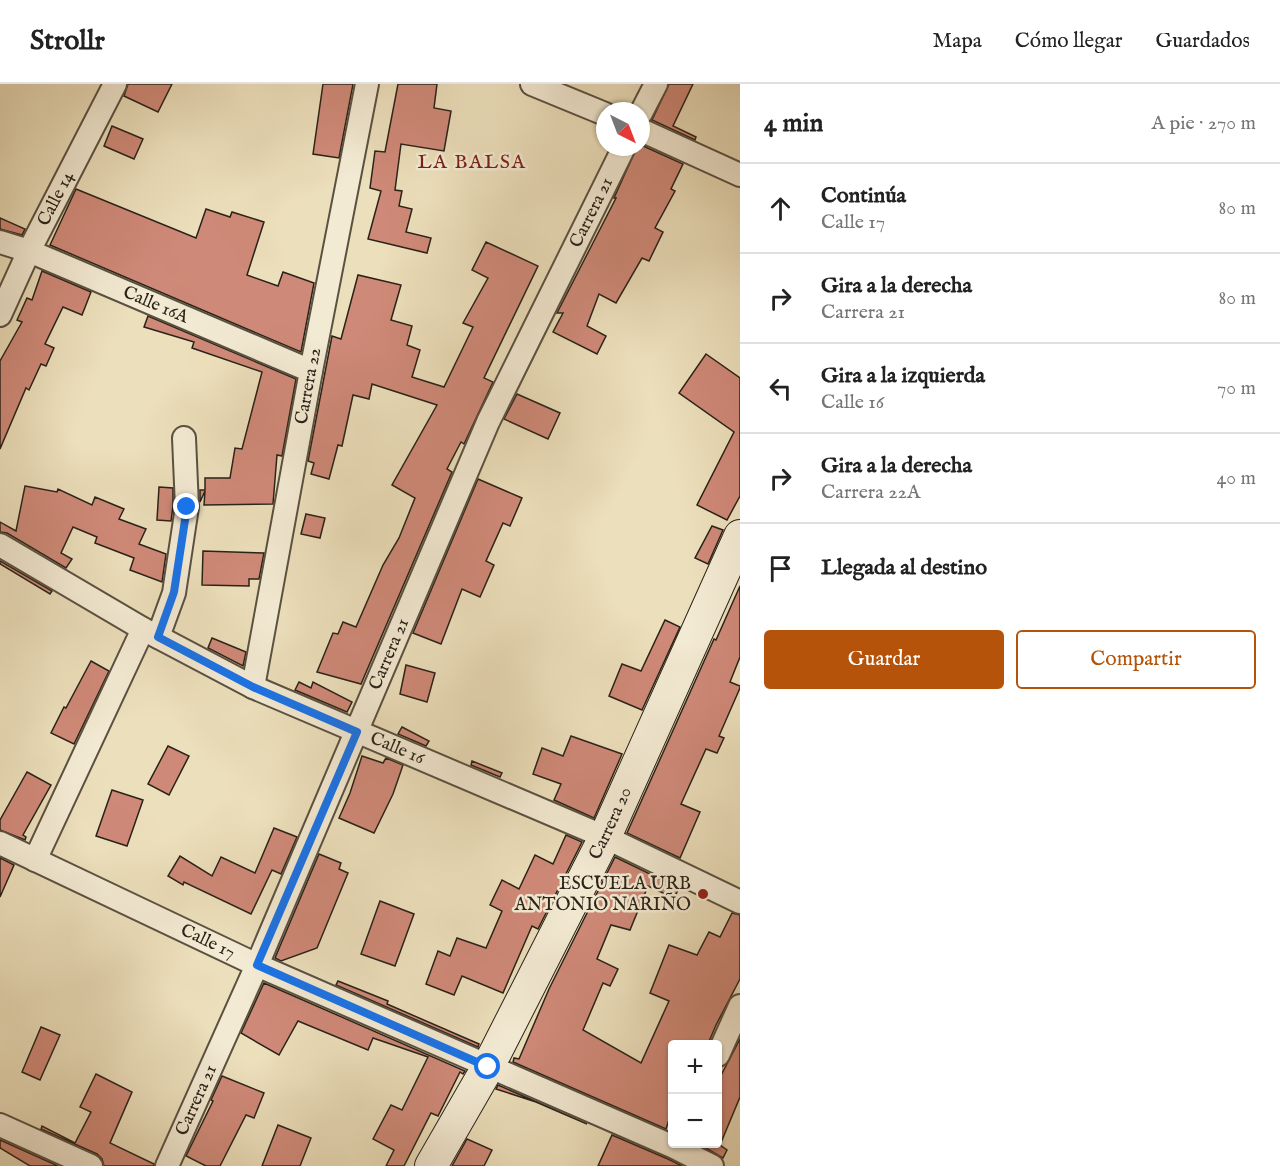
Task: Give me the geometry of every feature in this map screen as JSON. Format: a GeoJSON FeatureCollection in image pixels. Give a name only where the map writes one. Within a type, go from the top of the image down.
{"type":"FeatureCollection","features":[{"type":"Feature","properties":{"kind":"street","name":"Calle 14"},"geometry":{"type":"LineString","coordinates":[[0,315],[29,251],[115,84]]}},
{"type":"Feature","properties":{"kind":"street","name":"Carrera 22"},"geometry":{"type":"LineString","coordinates":[[253,687],[367,84]]}},
{"type":"Feature","properties":{"kind":"street"},"geometry":{"type":"LineString","coordinates":[[532,84],[596,110]]}},
{"type":"Feature","properties":{"kind":"street"},"geometry":{"type":"LineString","coordinates":[[647,102],[656,84]]}},
{"type":"Feature","properties":{"kind":"street"},"geometry":{"type":"LineString","coordinates":[[650,134],[740,174]]}},
{"type":"Feature","properties":{"kind":"street","name":"Carrera 21"},"geometry":{"type":"LineString","coordinates":[[167,1166],[257,965],[488,422],[620,156]]}},
{"type":"Feature","properties":{"kind":"street","name":"Calle 16A"},"geometry":{"type":"LineString","coordinates":[[0,242],[29,251],[311,371]]}},
{"type":"Feature","properties":{"kind":"street"},"geometry":{"type":"LineString","coordinates":[[35,860],[150,633],[174,592],[187,507],[184,438]]}},
{"type":"Feature","properties":{"kind":"street","name":"Carrera 20"},"geometry":{"type":"LineString","coordinates":[[431,1166],[488,1067],[605,837],[740,536]]}},
{"type":"Feature","properties":{"kind":"street","name":"Calle 16"},"geometry":{"type":"LineString","coordinates":[[0,545],[150,633],[253,687],[605,837],[740,902]]}},
{"type":"Feature","properties":{"kind":"street","name":"Calle 17"},"geometry":{"type":"LineString","coordinates":[[0,843],[257,965],[488,1067],[672,1152],[712,1166]]}},
{"type":"Feature","properties":{"kind":"street"},"geometry":{"type":"LineString","coordinates":[[722,1044],[740,1006]]}},
{"type":"Feature","properties":{"kind":"street"},"geometry":{"type":"LineString","coordinates":[[0,1125],[91,1166]]}},
{"type":"Feature","properties":{"kind":"building"},"geometry":{"type":"Polygon","coordinates":[[[128,84],[172,84],[158,112],[124,96],[128,84]]]}},
{"type":"Feature","properties":{"kind":"building"},"geometry":{"type":"Polygon","coordinates":[[[323,84],[353,84],[339,158],[313,154],[323,84]]]}},
{"type":"Feature","properties":{"kind":"building"},"geometry":{"type":"Polygon","coordinates":[[[398,84],[437,84],[434,108],[451,111],[444,151],[401,144],[395,190],[402,191],[399,206],[412,209],[406,232],[431,238],[427,253],[368,239],[381,191],[370,188],[375,151],[385,152],[398,84]]]}},
{"type":"Feature","properties":{"kind":"building"},"geometry":{"type":"Polygon","coordinates":[[[669,84],[693,84],[673,126],[696,137],[695,140],[652,120],[669,84]]]}},
{"type":"Feature","properties":{"kind":"building"},"geometry":{"type":"Polygon","coordinates":[[[112,126],[143,139],[134,159],[104,146],[112,126]]]}},
{"type":"Feature","properties":{"kind":"building"},"geometry":{"type":"Polygon","coordinates":[[[650,149],[683,164],[671,189],[675,191],[655,228],[663,232],[649,261],[642,258],[616,303],[599,294],[587,326],[606,336],[597,354],[553,332],[563,313],[557,313],[616,198],[614,198],[633,156],[650,156],[650,149]]]}},
{"type":"Feature","properties":{"kind":"building"},"geometry":{"type":"Polygon","coordinates":[[[76,189],[196,238],[206,209],[230,217],[232,212],[264,222],[247,275],[278,286],[283,272],[314,283],[301,352],[50,245],[76,189]]]}},
{"type":"Feature","properties":{"kind":"building"},"geometry":{"type":"Polygon","coordinates":[[[0,218],[25,229],[22,235],[0,229],[0,218]]]}},
{"type":"Feature","properties":{"kind":"building"},"geometry":{"type":"Polygon","coordinates":[[[486,242],[538,266],[484,378],[493,382],[464,444],[461,442],[447,469],[452,472],[361,684],[317,672],[333,633],[338,634],[343,622],[356,627],[383,565],[399,538],[415,498],[392,485],[437,405],[372,384],[369,399],[353,395],[342,446],[338,445],[329,479],[311,474],[314,463],[308,461],[332,336],[341,339],[358,275],[401,285],[391,320],[412,326],[407,345],[420,350],[412,377],[444,387],[473,327],[463,323],[488,278],[472,270],[486,242]]]}},
{"type":"Feature","properties":{"kind":"building"},"geometry":{"type":"Polygon","coordinates":[[[42,271],[91,292],[82,315],[63,307],[45,344],[54,348],[46,366],[41,364],[29,390],[26,388],[0,449],[0,361],[22,322],[17,320],[27,298],[32,300],[42,271]]]}},
{"type":"Feature","properties":{"kind":"building"},"geometry":{"type":"Polygon","coordinates":[[[148,316],[296,379],[282,456],[277,455],[273,504],[204,505],[205,491],[200,502],[200,490],[205,490],[205,478],[230,478],[235,448],[242,449],[262,372],[192,348],[194,342],[144,327],[148,316]]]}},
{"type":"Feature","properties":{"kind":"building"},"geometry":{"type":"Polygon","coordinates":[[[706,354],[740,378],[740,496],[727,520],[697,505],[734,432],[679,393],[706,354]]]}},
{"type":"Feature","properties":{"kind":"building"},"geometry":{"type":"Polygon","coordinates":[[[517,394],[560,413],[548,439],[504,419],[517,394]]]}},
{"type":"Feature","properties":{"kind":"building"},"geometry":{"type":"Polygon","coordinates":[[[478,479],[522,498],[510,526],[503,523],[486,561],[494,565],[480,597],[462,589],[441,644],[413,633],[478,479]]]}},
{"type":"Feature","properties":{"kind":"building"},"geometry":{"type":"Polygon","coordinates":[[[25,486],[57,492],[58,489],[92,505],[95,497],[124,509],[119,519],[146,529],[139,544],[166,554],[162,582],[130,570],[134,558],[95,543],[97,537],[73,527],[61,553],[72,559],[66,568],[7,533],[0,532],[0,522],[16,531],[25,486]]]}},
{"type":"Feature","properties":{"kind":"building"},"geometry":{"type":"Polygon","coordinates":[[[159,487],[173,488],[171,521],[157,520],[159,487]]]}},
{"type":"Feature","properties":{"kind":"building"},"geometry":{"type":"Polygon","coordinates":[[[306,514],[325,518],[320,538],[301,534],[306,514]]]}},
{"type":"Feature","properties":{"kind":"building"},"geometry":{"type":"Polygon","coordinates":[[[712,526],[723,530],[708,564],[695,558],[712,526]]]}},
{"type":"Feature","properties":{"kind":"building"},"geometry":{"type":"Polygon","coordinates":[[[203,551],[264,553],[259,579],[249,579],[249,586],[202,585],[203,551]]]}},
{"type":"Feature","properties":{"kind":"building"},"geometry":{"type":"Polygon","coordinates":[[[0,561],[52,591],[50,594],[0,564],[0,561]]]}},
{"type":"Feature","properties":{"kind":"building"},"geometry":{"type":"Polygon","coordinates":[[[740,586],[740,657],[730,682],[740,688],[719,736],[724,738],[717,753],[706,749],[681,804],[700,812],[680,858],[627,833],[740,586]]]}},
{"type":"Feature","properties":{"kind":"building"},"geometry":{"type":"Polygon","coordinates":[[[665,620],[680,627],[642,710],[609,696],[622,664],[641,671],[665,620]]]}},
{"type":"Feature","properties":{"kind":"building"},"geometry":{"type":"Polygon","coordinates":[[[212,638],[246,652],[243,666],[208,648],[212,638]]]}},
{"type":"Feature","properties":{"kind":"building"},"geometry":{"type":"Polygon","coordinates":[[[91,661],[109,671],[74,744],[51,733],[91,661]]]}},
{"type":"Feature","properties":{"kind":"building"},"geometry":{"type":"Polygon","coordinates":[[[406,665],[435,673],[427,702],[400,694],[406,665]]]}},
{"type":"Feature","properties":{"kind":"building"},"geometry":{"type":"Polygon","coordinates":[[[299,682],[311,688],[313,682],[352,702],[347,712],[295,690],[299,682]]]}},
{"type":"Feature","properties":{"kind":"building"},"geometry":{"type":"Polygon","coordinates":[[[402,727],[429,741],[426,746],[398,734],[402,727]]]}},
{"type":"Feature","properties":{"kind":"building"},"geometry":{"type":"Polygon","coordinates":[[[571,736],[622,754],[594,818],[554,800],[561,784],[533,774],[542,748],[563,756],[571,736]]]}},
{"type":"Feature","properties":{"kind":"building"},"geometry":{"type":"Polygon","coordinates":[[[168,746],[189,756],[169,795],[148,784],[168,746]]]}},
{"type":"Feature","properties":{"kind":"building"},"geometry":{"type":"Polygon","coordinates":[[[362,756],[383,763],[386,758],[403,765],[393,794],[374,833],[339,818],[362,756]]]}},
{"type":"Feature","properties":{"kind":"building"},"geometry":{"type":"Polygon","coordinates":[[[472,761],[502,773],[500,777],[471,765],[472,761]]]}},
{"type":"Feature","properties":{"kind":"building"},"geometry":{"type":"Polygon","coordinates":[[[27,772],[51,785],[23,835],[26,837],[25,840],[0,830],[0,820],[27,772]]]}},
{"type":"Feature","properties":{"kind":"building"},"geometry":{"type":"Polygon","coordinates":[[[112,790],[143,800],[127,846],[96,836],[112,790]]]}},
{"type":"Feature","properties":{"kind":"building"},"geometry":{"type":"Polygon","coordinates":[[[274,828],[297,837],[281,874],[272,870],[251,914],[184,882],[183,885],[168,876],[180,856],[212,876],[221,857],[255,873],[274,828]]]}},
{"type":"Feature","properties":{"kind":"building"},"geometry":{"type":"Polygon","coordinates":[[[566,835],[582,842],[538,929],[532,926],[503,993],[462,976],[454,995],[426,984],[438,951],[450,956],[457,938],[486,948],[502,911],[490,905],[502,880],[519,889],[535,855],[553,864],[566,835]]]}},
{"type":"Feature","properties":{"kind":"building"},"geometry":{"type":"Polygon","coordinates":[[[319,854],[341,863],[339,869],[348,873],[317,948],[281,961],[275,958],[319,854]]]}},
{"type":"Feature","properties":{"kind":"building"},"geometry":{"type":"Polygon","coordinates":[[[615,857],[679,888],[674,898],[648,886],[630,930],[611,925],[597,959],[618,969],[610,986],[603,983],[583,1030],[641,1063],[669,1001],[650,993],[669,945],[697,955],[709,932],[720,937],[732,913],[740,915],[740,979],[710,1040],[668,1040],[668,1123],[666,1129],[513,1062],[514,1058],[519,1059],[549,989],[615,857]]]}},
{"type":"Feature","properties":{"kind":"building"},"geometry":{"type":"Polygon","coordinates":[[[0,858],[14,865],[0,897],[0,858]]]}},
{"type":"Feature","properties":{"kind":"building"},"geometry":{"type":"Polygon","coordinates":[[[380,901],[414,914],[395,966],[361,954],[380,901]]]}},
{"type":"Feature","properties":{"kind":"building"},"geometry":{"type":"Polygon","coordinates":[[[338,981],[388,1001],[387,1004],[479,1044],[478,1047],[336,985],[338,981]]]}},
{"type":"Feature","properties":{"kind":"building"},"geometry":{"type":"Polygon","coordinates":[[[264,983],[465,1071],[463,1074],[460,1072],[438,1116],[431,1113],[404,1166],[386,1166],[394,1150],[373,1139],[391,1105],[402,1110],[428,1057],[373,1038],[368,1050],[298,1021],[279,1055],[241,1033],[264,983]]]}},
{"type":"Feature","properties":{"kind":"building"},"geometry":{"type":"Polygon","coordinates":[[[41,1027],[60,1035],[40,1080],[22,1072],[41,1027]]]}},
{"type":"Feature","properties":{"kind":"building"},"geometry":{"type":"Polygon","coordinates":[[[740,1039],[740,1097],[722,1140],[722,1094],[722,1073],[740,1039]]]}},
{"type":"Feature","properties":{"kind":"building"},"geometry":{"type":"Polygon","coordinates":[[[96,1074],[132,1092],[110,1143],[154,1166],[104,1166],[97,1154],[41,1129],[42,1126],[75,1143],[91,1112],[80,1107],[96,1074]]]}},
{"type":"Feature","properties":{"kind":"building"},"geometry":{"type":"Polygon","coordinates":[[[222,1076],[264,1093],[254,1118],[246,1115],[220,1166],[206,1166],[186,1156],[213,1101],[211,1100],[222,1076]]]}},
{"type":"Feature","properties":{"kind":"building"},"geometry":{"type":"Polygon","coordinates":[[[498,1085],[587,1124],[536,1102],[496,1089],[498,1085]]]}},
{"type":"Feature","properties":{"kind":"building"},"geometry":{"type":"Polygon","coordinates":[[[278,1125],[311,1138],[300,1166],[262,1166],[278,1125]]]}},
{"type":"Feature","properties":{"kind":"building"},"geometry":{"type":"Polygon","coordinates":[[[612,1135],[668,1159],[682,1166],[598,1166],[612,1135]]]}},
{"type":"Feature","properties":{"kind":"building"},"geometry":{"type":"Polygon","coordinates":[[[467,1139],[492,1150],[484,1166],[452,1166],[467,1139]]]}},
{"type":"Feature","properties":{"kind":"building"},"geometry":{"type":"Polygon","coordinates":[[[0,1140],[58,1166],[30,1166],[0,1148],[0,1140]]]}},
{"type":"Feature","properties":{"kind":"building"},"geometry":{"type":"Polygon","coordinates":[[[722,1146],[727,1150],[723,1158],[706,1148],[722,1146]]]}},
{"type":"Feature","properties":{"kind":"place","name":"ESCUELA URB ANTONIO NARIÑO"},"geometry":{"type":"Point","coordinates":[703,894]}},
{"type":"Feature","properties":{"kind":"district","name":"LA BALSA"},"geometry":{"type":"Point","coordinates":[472,162]}},
{"type":"Feature","properties":{"kind":"route"},"geometry":{"type":"LineString","coordinates":[[187,507],[174,592],[158,637],[253,687],[357,732],[257,965],[488,1067]]}}]}
